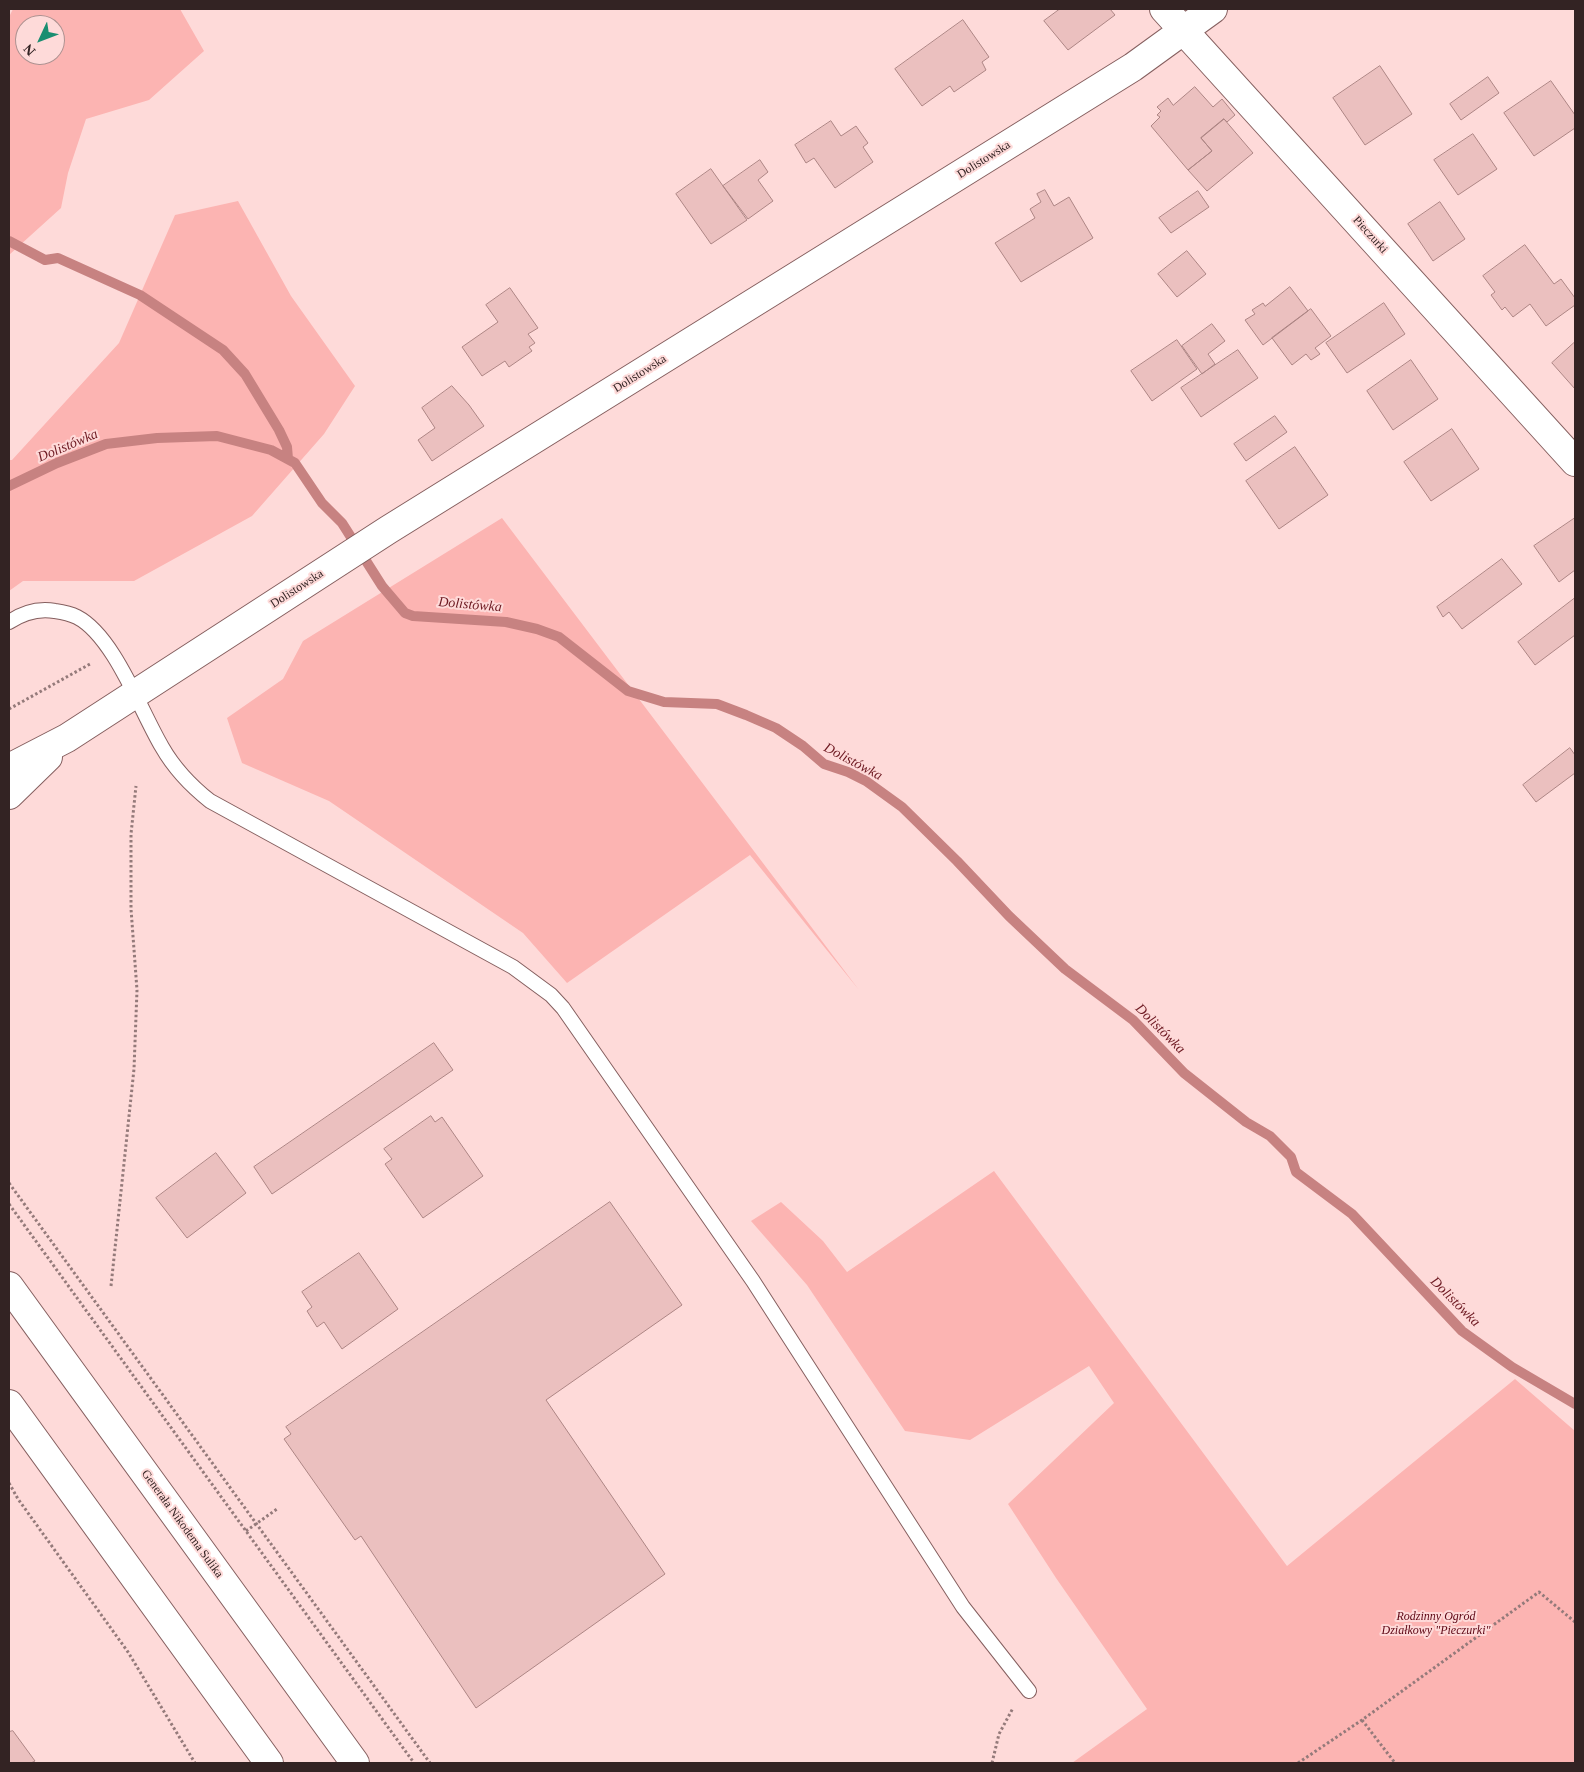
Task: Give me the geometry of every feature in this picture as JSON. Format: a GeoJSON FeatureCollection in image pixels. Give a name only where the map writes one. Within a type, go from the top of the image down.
{"type":"FeatureCollection","features":[{"type":"Feature","properties":{"kind":"main road","name":"Pieczurki"},"geometry":{"type":"LineString","coordinates":[[1164,9],[1575,462]]}},
{"type":"Feature","properties":{"kind":"main road","name":"Dolistowska"},"geometry":{"type":"LineString","coordinates":[[9,768],[67,738],[388,530],[1017,140],[1132,67],[1213,9]]}},
{"type":"Feature","properties":{"kind":"main road","name":"Dolistowska"},"geometry":{"type":"LineString","coordinates":[[9,795],[67,738]]}},
{"type":"Feature","properties":{"kind":"main road","name":"Generała Nikodema Sulika"},"geometry":{"type":"LineString","coordinates":[[9,1286],[275,1650],[355,1763]]}},
{"type":"Feature","properties":{"kind":"main road"},"geometry":{"type":"LineString","coordinates":[[9,1404],[269,1763]]}},
{"type":"Feature","properties":{"kind":"lane"},"geometry":{"type":"LineString","coordinates":[[9,622],[24,614],[41,609],[60,611],[77,617],[96,632],[110,651],[135,694],[162,747],[191,784],[210,801],[513,966],[550,995],[563,1008],[753,1281],[963,1607],[1029,1691]]}},
{"type":"Feature","properties":{"kind":"path"},"geometry":{"type":"LineString","coordinates":[[9,709],[93,662]]}},
{"type":"Feature","properties":{"kind":"path"},"geometry":{"type":"LineString","coordinates":[[112,1286],[134,1069],[137,990],[131,909],[131,834],[136,786]]}},
{"type":"Feature","properties":{"kind":"path"},"geometry":{"type":"LineString","coordinates":[[9,1183],[430,1763]]}},
{"type":"Feature","properties":{"kind":"path"},"geometry":{"type":"LineString","coordinates":[[9,1204],[414,1763]]}},
{"type":"Feature","properties":{"kind":"path"},"geometry":{"type":"LineString","coordinates":[[9,1483],[18,1500],[128,1652],[195,1763]]}},
{"type":"Feature","properties":{"kind":"path"},"geometry":{"type":"LineString","coordinates":[[246,1531],[277,1509]]}},
{"type":"Feature","properties":{"kind":"path"},"geometry":{"type":"LineString","coordinates":[[1298,1763],[1362,1720],[1539,1592],[1575,1622]]}},
{"type":"Feature","properties":{"kind":"path"},"geometry":{"type":"LineString","coordinates":[[992,1763],[999,1734],[1013,1708],[1029,1691]]}},
{"type":"Feature","properties":{"kind":"path"},"geometry":{"type":"LineString","coordinates":[[1362,1720],[1395,1763]]}},
{"type":"Feature","properties":{"kind":"green space"},"geometry":{"type":"Polygon","coordinates":[[[13,9],[180,9],[204,51],[149,100],[86,119],[68,173],[61,208],[9,255],[9,17],[13,9]]]}},
{"type":"Feature","properties":{"kind":"green space"},"geometry":{"type":"Polygon","coordinates":[[[238,201],[291,296],[355,386],[324,434],[252,516],[134,581],[23,581],[9,591],[9,460],[12,460],[119,343],[175,215],[238,201]]]}},
{"type":"Feature","properties":{"kind":"green space"},"geometry":{"type":"Polygon","coordinates":[[[502,518],[859,990],[750,855],[567,983],[523,933],[329,801],[242,763],[227,718],[283,679],[303,641],[502,518]]]}},
{"type":"Feature","properties":{"kind":"green space","name":"Rodzinny Ogród Działkowy \"Pieczurki\""},"geometry":{"type":"Polygon","coordinates":[[[994,1171],[1287,1566],[1515,1379],[1575,1431],[1575,1763],[1072,1763],[1147,1709],[1056,1578],[1008,1504],[1114,1403],[1089,1366],[970,1440],[905,1431],[807,1285],[751,1221],[781,1202],[823,1241],[847,1272],[994,1171]]]}},
{"type":"Feature","properties":{"kind":"building"},"geometry":{"type":"Polygon","coordinates":[[[1060,9],[1110,9],[1115,15],[1068,50],[1044,21],[1060,9]]]}},
{"type":"Feature","properties":{"kind":"building"},"geometry":{"type":"Polygon","coordinates":[[[963,20],[989,57],[982,62],[986,70],[954,92],[950,86],[922,106],[895,69],[963,20]]]}},
{"type":"Feature","properties":{"kind":"building"},"geometry":{"type":"Polygon","coordinates":[[[1380,66],[1412,114],[1365,145],[1333,98],[1380,66]]]}},
{"type":"Feature","properties":{"kind":"building"},"geometry":{"type":"Polygon","coordinates":[[[1488,77],[1499,93],[1461,120],[1450,104],[1488,77]]]}},
{"type":"Feature","properties":{"kind":"building"},"geometry":{"type":"Polygon","coordinates":[[[1551,81],[1575,115],[1575,128],[1534,156],[1504,113],[1551,81]]]}},
{"type":"Feature","properties":{"kind":"building"},"geometry":{"type":"Polygon","coordinates":[[[1195,87],[1213,107],[1222,99],[1235,115],[1227,122],[1224,119],[1201,138],[1212,151],[1188,170],[1151,126],[1160,117],[1157,115],[1161,111],[1157,107],[1168,98],[1173,105],[1195,87]]]}},
{"type":"Feature","properties":{"kind":"building"},"geometry":{"type":"Polygon","coordinates":[[[1224,119],[1253,153],[1207,191],[1188,170],[1212,151],[1201,138],[1224,119]]]}},
{"type":"Feature","properties":{"kind":"building"},"geometry":{"type":"Polygon","coordinates":[[[831,121],[841,136],[856,126],[868,143],[863,147],[873,162],[835,188],[814,158],[806,163],[795,145],[831,121]]]}},
{"type":"Feature","properties":{"kind":"building"},"geometry":{"type":"Polygon","coordinates":[[[1473,134],[1497,169],[1458,195],[1434,160],[1473,134]]]}},
{"type":"Feature","properties":{"kind":"building"},"geometry":{"type":"Polygon","coordinates":[[[760,160],[768,172],[758,180],[773,201],[748,219],[723,186],[760,160]]]}},
{"type":"Feature","properties":{"kind":"building"},"geometry":{"type":"Polygon","coordinates":[[[711,169],[747,220],[711,244],[676,194],[711,169]]]}},
{"type":"Feature","properties":{"kind":"building"},"geometry":{"type":"Polygon","coordinates":[[[1045,190],[1054,206],[1069,197],[1093,238],[1021,282],[995,243],[1035,218],[1030,209],[1041,202],[1037,194],[1045,190]]]}},
{"type":"Feature","properties":{"kind":"building"},"geometry":{"type":"Polygon","coordinates":[[[1198,191],[1209,207],[1171,233],[1159,218],[1198,191]]]}},
{"type":"Feature","properties":{"kind":"building"},"geometry":{"type":"Polygon","coordinates":[[[1440,202],[1465,239],[1433,261],[1408,224],[1440,202]]]}},
{"type":"Feature","properties":{"kind":"building"},"geometry":{"type":"Polygon","coordinates":[[[1525,245],[1554,284],[1561,279],[1575,298],[1575,305],[1546,326],[1530,304],[1513,317],[1505,307],[1502,310],[1491,295],[1495,292],[1483,276],[1525,245]]]}},
{"type":"Feature","properties":{"kind":"building"},"geometry":{"type":"Polygon","coordinates":[[[1187,251],[1206,274],[1177,297],[1158,274],[1187,251]]]}},
{"type":"Feature","properties":{"kind":"building"},"geometry":{"type":"Polygon","coordinates":[[[1290,287],[1308,311],[1263,345],[1245,320],[1255,314],[1252,310],[1263,303],[1265,306],[1290,287]]]}},
{"type":"Feature","properties":{"kind":"building"},"geometry":{"type":"Polygon","coordinates":[[[510,288],[538,328],[528,334],[535,343],[529,347],[532,351],[509,367],[505,361],[482,376],[462,347],[498,322],[486,305],[510,288]]]}},
{"type":"Feature","properties":{"kind":"building"},"geometry":{"type":"Polygon","coordinates":[[[1384,303],[1405,334],[1347,373],[1326,343],[1384,303]]]}},
{"type":"Feature","properties":{"kind":"building"},"geometry":{"type":"Polygon","coordinates":[[[1311,309],[1331,336],[1315,348],[1320,354],[1311,360],[1306,354],[1292,365],[1272,338],[1311,309]]]}},
{"type":"Feature","properties":{"kind":"building"},"geometry":{"type":"Polygon","coordinates":[[[1212,324],[1225,341],[1208,354],[1215,364],[1202,374],[1182,346],[1212,324]]]}},
{"type":"Feature","properties":{"kind":"building"},"geometry":{"type":"Polygon","coordinates":[[[1177,340],[1197,369],[1152,401],[1131,371],[1177,340]]]}},
{"type":"Feature","properties":{"kind":"building"},"geometry":{"type":"Polygon","coordinates":[[[1575,342],[1575,389],[1552,363],[1575,342]]]}},
{"type":"Feature","properties":{"kind":"building"},"geometry":{"type":"Polygon","coordinates":[[[1238,350],[1258,378],[1201,417],[1181,388],[1238,350]]]}},
{"type":"Feature","properties":{"kind":"building"},"geometry":{"type":"Polygon","coordinates":[[[1411,360],[1438,399],[1393,430],[1367,391],[1411,360]]]}},
{"type":"Feature","properties":{"kind":"building"},"geometry":{"type":"Polygon","coordinates":[[[452,386],[484,426],[432,461],[418,440],[435,428],[422,408],[452,386]]]}},
{"type":"Feature","properties":{"kind":"building"},"geometry":{"type":"Polygon","coordinates":[[[1275,416],[1287,432],[1246,461],[1234,444],[1275,416]]]}},
{"type":"Feature","properties":{"kind":"building"},"geometry":{"type":"Polygon","coordinates":[[[1452,429],[1479,469],[1431,501],[1404,462],[1452,429]]]}},
{"type":"Feature","properties":{"kind":"building"},"geometry":{"type":"Polygon","coordinates":[[[1295,447],[1328,495],[1279,529],[1246,481],[1295,447]]]}},
{"type":"Feature","properties":{"kind":"building"},"geometry":{"type":"Polygon","coordinates":[[[1575,518],[1575,570],[1559,582],[1534,546],[1575,518]]]}},
{"type":"Feature","properties":{"kind":"building"},"geometry":{"type":"Polygon","coordinates":[[[1502,559],[1522,584],[1462,629],[1449,612],[1443,617],[1437,607],[1502,559]]]}},
{"type":"Feature","properties":{"kind":"building"},"geometry":{"type":"Polygon","coordinates":[[[1575,598],[1575,635],[1535,665],[1518,642],[1575,598]]]}},
{"type":"Feature","properties":{"kind":"building"},"geometry":{"type":"Polygon","coordinates":[[[1570,748],[1575,755],[1575,773],[1536,802],[1523,785],[1570,748]]]}},
{"type":"Feature","properties":{"kind":"building"},"geometry":{"type":"Polygon","coordinates":[[[434,1043],[453,1070],[272,1194],[254,1167],[434,1043]]]}},
{"type":"Feature","properties":{"kind":"building"},"geometry":{"type":"Polygon","coordinates":[[[431,1116],[435,1122],[442,1117],[483,1176],[423,1218],[385,1164],[392,1159],[384,1149],[431,1116]]]}},
{"type":"Feature","properties":{"kind":"building"},"geometry":{"type":"Polygon","coordinates":[[[216,1153],[246,1193],[187,1238],[156,1198],[216,1153]]]}},
{"type":"Feature","properties":{"kind":"building"},"geometry":{"type":"Polygon","coordinates":[[[610,1202],[682,1305],[546,1400],[665,1574],[476,1708],[361,1536],[355,1540],[284,1439],[291,1434],[286,1427],[610,1202]]]}},
{"type":"Feature","properties":{"kind":"building"},"geometry":{"type":"Polygon","coordinates":[[[359,1253],[398,1309],[342,1349],[324,1322],[317,1327],[307,1311],[312,1307],[302,1292],[359,1253]]]}},
{"type":"Feature","properties":{"kind":"building"},"geometry":{"type":"Polygon","coordinates":[[[13,1731],[35,1761],[31,1763],[9,1763],[9,1732],[13,1731]]]}},
{"type":"Feature","properties":{"kind":"waterway"},"geometry":{"type":"LineString","coordinates":[[9,241],[45,260],[58,258],[140,295],[223,350],[245,374],[279,430],[287,447],[288,459]]}},
{"type":"Feature","properties":{"kind":"waterway","name":"Dolistówka"},"geometry":{"type":"LineString","coordinates":[[9,486],[57,463],[106,444],[157,438],[217,436],[271,450],[295,463],[322,503],[342,523],[382,586],[405,613],[413,616],[506,622],[537,629],[559,637],[628,691],[664,702],[717,704],[776,728],[803,746],[824,764],[848,772],[866,781],[902,807],[1009,916],[1065,969],[1133,1020],[1184,1073],[1246,1122],[1270,1136],[1291,1157],[1296,1172],[1352,1214],[1462,1331],[1512,1367],[1575,1404]]}}]}
